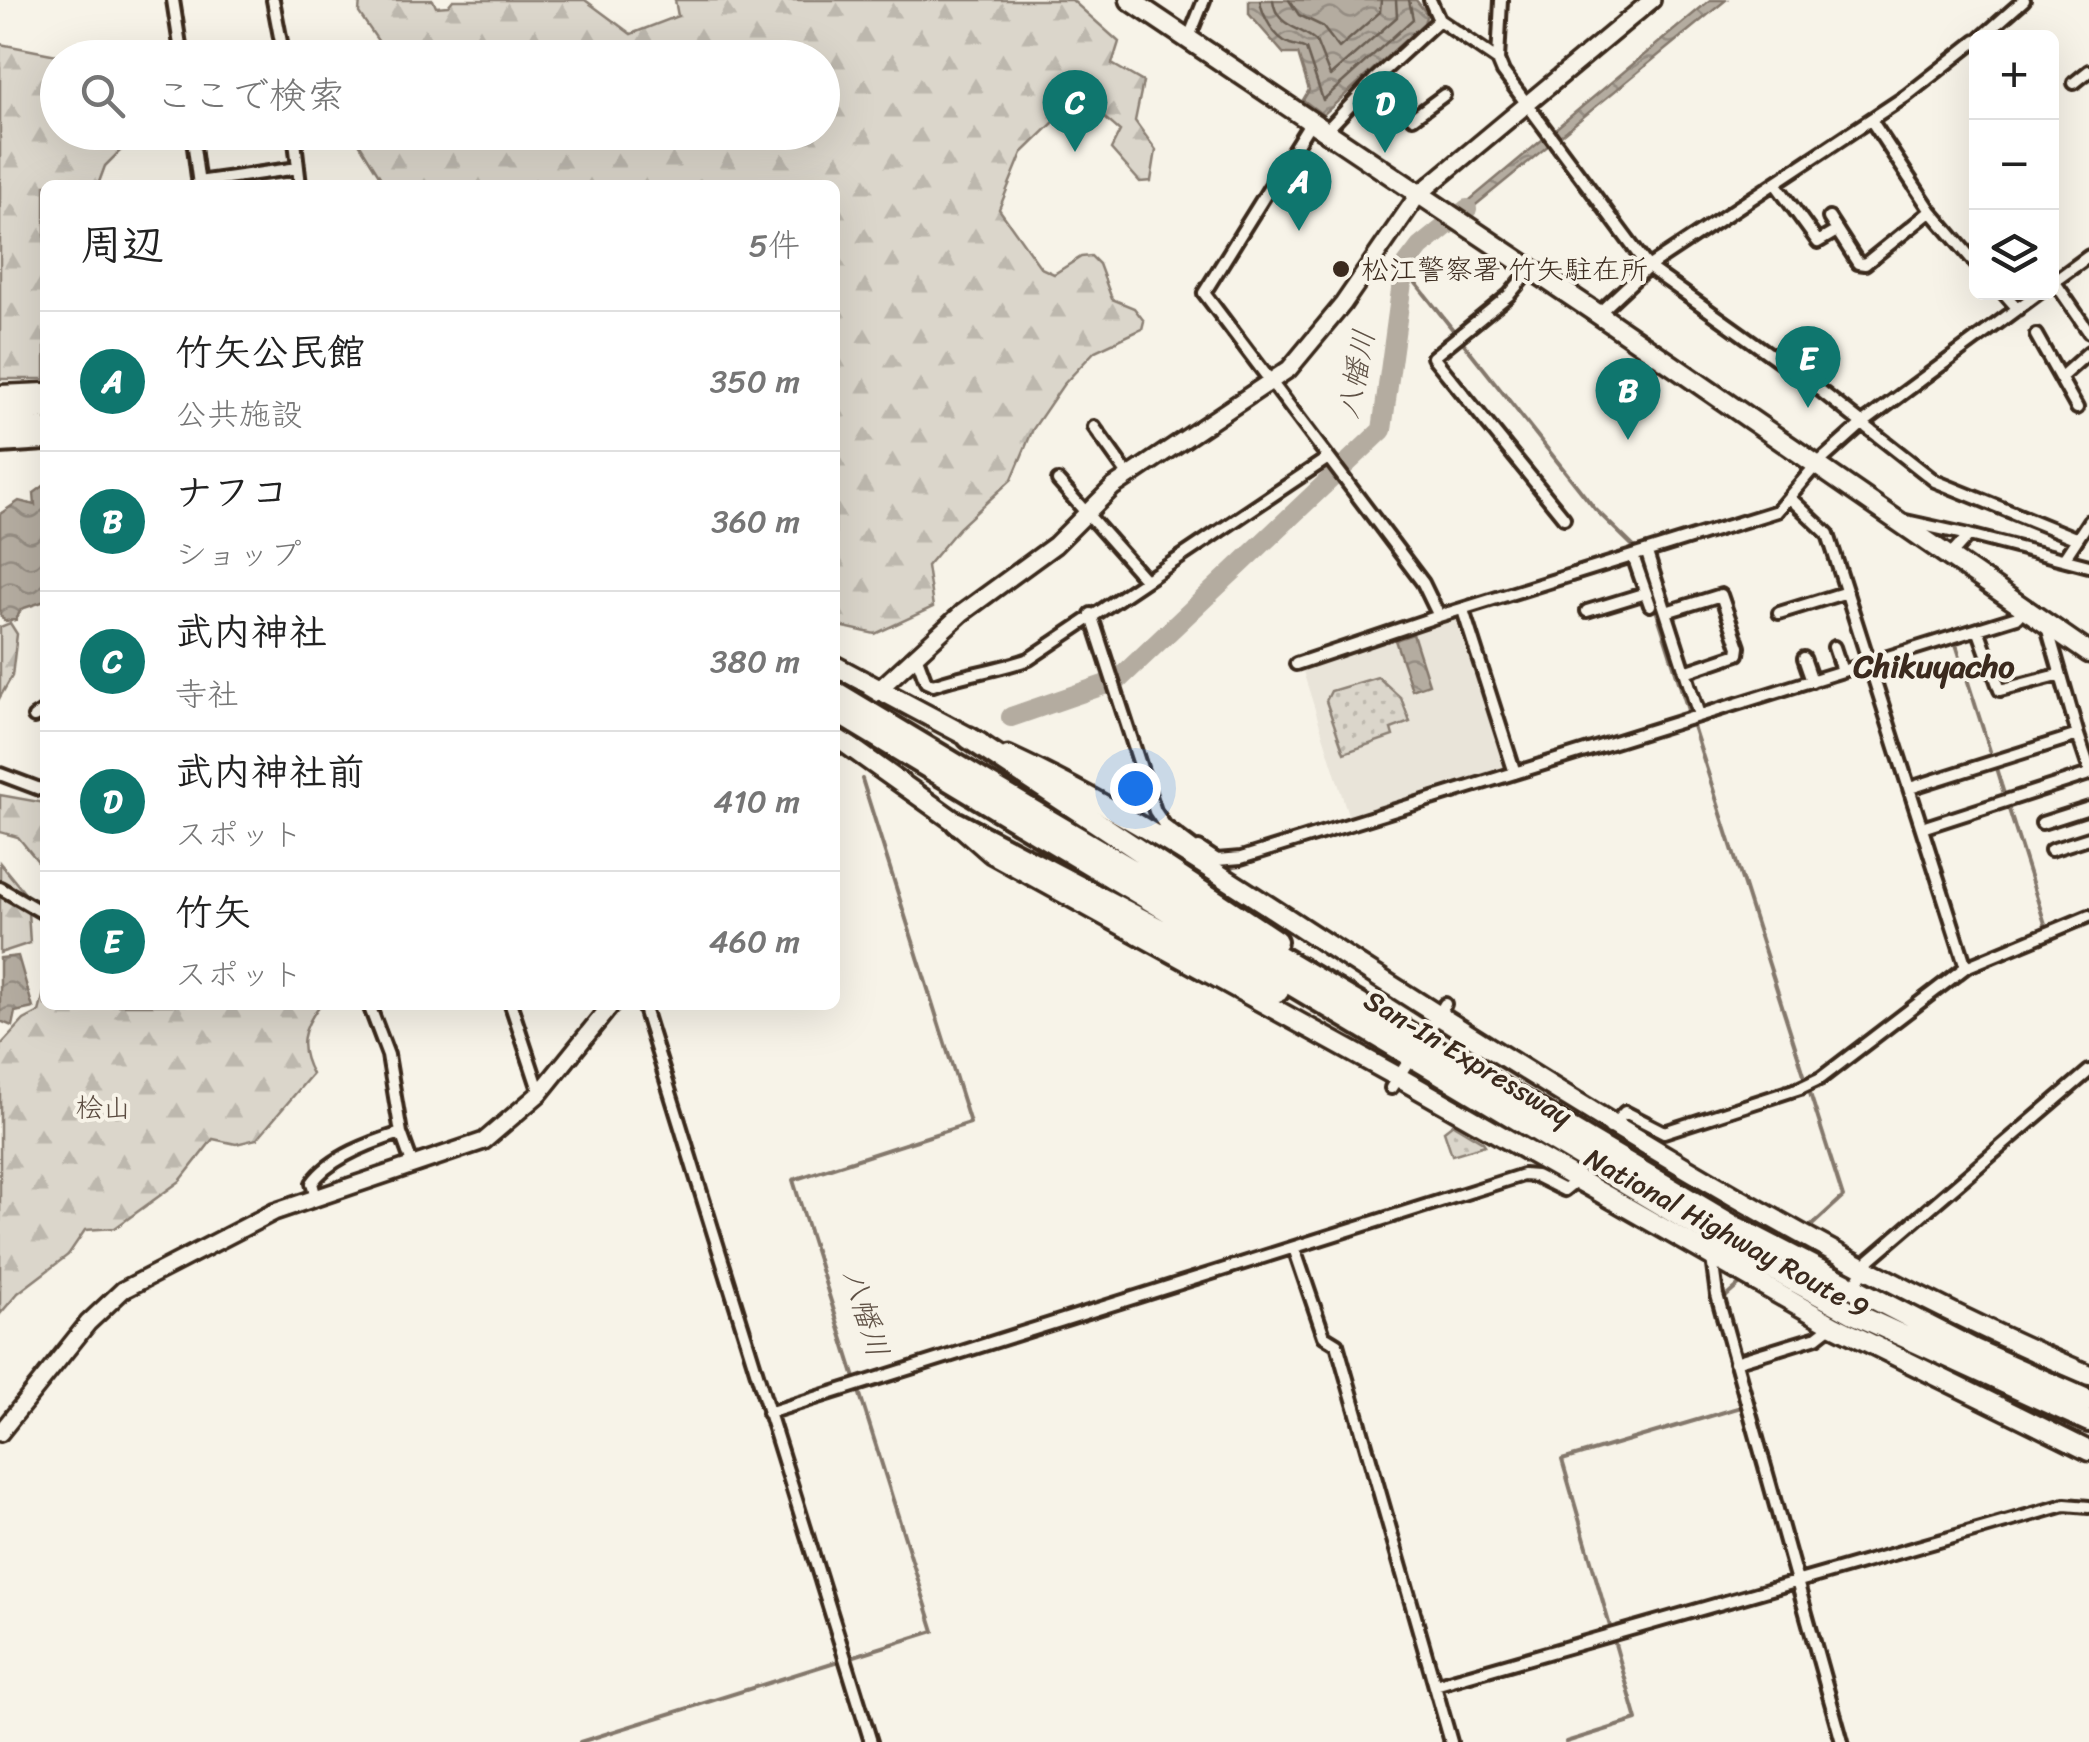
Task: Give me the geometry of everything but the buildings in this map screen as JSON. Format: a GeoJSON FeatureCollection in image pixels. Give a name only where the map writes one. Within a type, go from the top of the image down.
{"type":"FeatureCollection","features":[{"type":"Feature","properties":{"kind":"highway"},"geometry":{"type":"LineString","coordinates":[[1130,0],[1598,314],[2089,653]]}},
{"type":"Feature","properties":{"kind":"highway"},"geometry":{"type":"LineString","coordinates":[[0,395],[40,393]]}},
{"type":"Feature","properties":{"kind":"highway"},"geometry":{"type":"LineString","coordinates":[[0,408],[40,408]]}},
{"type":"Feature","properties":{"kind":"highway"},"geometry":{"type":"LineString","coordinates":[[0,428],[40,426]]}},
{"type":"Feature","properties":{"kind":"highway"},"geometry":{"type":"LineString","coordinates":[[0,445],[40,441]]}},
{"type":"Feature","properties":{"kind":"highway","name":"National Highway Route 9"},"geometry":{"type":"LineString","coordinates":[[840,669],[1195,854],[1611,1127],[1860,1275],[2089,1375]]}},
{"type":"Feature","properties":{"kind":"highway","name":"San-In Expressway"},"geometry":{"type":"LineString","coordinates":[[840,695],[1024,815],[1436,1071],[1732,1247],[1855,1314],[2089,1421]]}},
{"type":"Feature","properties":{"kind":"highway","name":"San-In Expressway"},"geometry":{"type":"LineString","coordinates":[[840,715],[1024,815],[1737,1228],[1864,1296],[2089,1401]]}},
{"type":"Feature","properties":{"kind":"highway","name":"National Highway Route 9"},"geometry":{"type":"LineString","coordinates":[[840,737],[957,823],[991,853],[1398,1077],[1712,1258],[2089,1451]]}},
{"type":"Feature","properties":{"kind":"highway"},"geometry":{"type":"LineString","coordinates":[[969,738],[1518,1098]]}},
{"type":"Feature","properties":{"kind":"highway"},"geometry":{"type":"LineString","coordinates":[[957,823],[1436,1071]]}},
{"type":"Feature","properties":{"kind":"main road"},"geometry":{"type":"LineString","coordinates":[[840,728],[962,613],[1056,546],[1087,512],[1129,476],[1271,383],[1313,344],[1418,196],[1652,0]]}},
{"type":"Feature","properties":{"kind":"main road"},"geometry":{"type":"LineString","coordinates":[[0,1433],[88,1324],[124,1290],[242,1227],[484,1142],[540,1094],[606,1010]]}},
{"type":"Feature","properties":{"kind":"street"},"geometry":{"type":"LineString","coordinates":[[173,0],[179,40]]}},
{"type":"Feature","properties":{"kind":"street"},"geometry":{"type":"LineString","coordinates":[[273,0],[281,40]]}},
{"type":"Feature","properties":{"kind":"street"},"geometry":{"type":"LineString","coordinates":[[1188,40],[1204,0]]}},
{"type":"Feature","properties":{"kind":"street"},"geometry":{"type":"LineString","coordinates":[[1430,0],[1439,20],[1498,60],[1648,267],[1863,423],[1936,481],[2075,538]]}},
{"type":"Feature","properties":{"kind":"street"},"geometry":{"type":"LineString","coordinates":[[1498,60],[1501,0]]}},
{"type":"Feature","properties":{"kind":"street"},"geometry":{"type":"LineString","coordinates":[[1987,30],[2011,5],[2024,0]]}},
{"type":"Feature","properties":{"kind":"street"},"geometry":{"type":"LineString","coordinates":[[1439,20],[1318,127],[1204,293],[1424,583],[1439,616]]}},
{"type":"Feature","properties":{"kind":"street"},"geometry":{"type":"LineString","coordinates":[[1598,314],[1648,267],[1871,120],[1969,46]]}},
{"type":"Feature","properties":{"kind":"street"},"geometry":{"type":"LineString","coordinates":[[2074,83],[2089,70]]}},
{"type":"Feature","properties":{"kind":"street"},"geometry":{"type":"LineString","coordinates":[[1375,80],[1413,118],[1444,95]]}},
{"type":"Feature","properties":{"kind":"street"},"geometry":{"type":"LineString","coordinates":[[1871,120],[1931,210],[1969,256]]}},
{"type":"Feature","properties":{"kind":"street"},"geometry":{"type":"LineString","coordinates":[[194,150],[198,180]]}},
{"type":"Feature","properties":{"kind":"street"},"geometry":{"type":"LineString","coordinates":[[296,150],[299,180]]}},
{"type":"Feature","properties":{"kind":"street"},"geometry":{"type":"LineString","coordinates":[[223,180],[298,168]]}},
{"type":"Feature","properties":{"kind":"street"},"geometry":{"type":"LineString","coordinates":[[1775,183],[1818,242],[1835,232]]}},
{"type":"Feature","properties":{"kind":"street"},"geometry":{"type":"LineString","coordinates":[[1829,218],[1858,263],[1869,263],[1931,210]]}},
{"type":"Feature","properties":{"kind":"street"},"geometry":{"type":"LineString","coordinates":[[2059,278],[2089,256]]}},
{"type":"Feature","properties":{"kind":"street"},"geometry":{"type":"LineString","coordinates":[[1530,270],[1509,295],[1432,357],[1564,518]]}},
{"type":"Feature","properties":{"kind":"street"},"geometry":{"type":"LineString","coordinates":[[2059,290],[2089,332]]}},
{"type":"Feature","properties":{"kind":"street"},"geometry":{"type":"LineString","coordinates":[[2010,300],[2018,309]]}},
{"type":"Feature","properties":{"kind":"street"},"geometry":{"type":"LineString","coordinates":[[1296,664],[1763,516],[1791,499],[1816,464],[1863,423],[2030,300]]}},
{"type":"Feature","properties":{"kind":"street"},"geometry":{"type":"LineString","coordinates":[[2036,335],[2077,408]]}},
{"type":"Feature","properties":{"kind":"street"},"geometry":{"type":"LineString","coordinates":[[2061,376],[2089,352]]}},
{"type":"Feature","properties":{"kind":"street"},"geometry":{"type":"LineString","coordinates":[[1094,428],[1129,476]]}},
{"type":"Feature","properties":{"kind":"street"},"geometry":{"type":"LineString","coordinates":[[917,658],[926,682],[933,686],[971,671],[1006,668],[1028,659],[1328,458]]}},
{"type":"Feature","properties":{"kind":"street"},"geometry":{"type":"LineString","coordinates":[[1058,482],[1144,578]]}},
{"type":"Feature","properties":{"kind":"street"},"geometry":{"type":"LineString","coordinates":[[1791,499],[1828,534],[1966,967]]}},
{"type":"Feature","properties":{"kind":"street"},"geometry":{"type":"LineString","coordinates":[[1894,520],[1921,521],[2089,566]]}},
{"type":"Feature","properties":{"kind":"street"},"geometry":{"type":"LineString","coordinates":[[2064,559],[2089,521]]}},
{"type":"Feature","properties":{"kind":"street"},"geometry":{"type":"LineString","coordinates":[[1950,556],[1969,535]]}},
{"type":"Feature","properties":{"kind":"street"},"geometry":{"type":"LineString","coordinates":[[1586,611],[1648,599],[1639,555]]}},
{"type":"Feature","properties":{"kind":"street"},"geometry":{"type":"LineString","coordinates":[[1639,555],[1666,612],[1694,717]]}},
{"type":"Feature","properties":{"kind":"street"},"geometry":{"type":"LineString","coordinates":[[1779,613],[1847,592]]}},
{"type":"Feature","properties":{"kind":"street"},"geometry":{"type":"LineString","coordinates":[[1666,612],[1721,595],[1740,650],[1685,672]]}},
{"type":"Feature","properties":{"kind":"street"},"geometry":{"type":"LineString","coordinates":[[1091,614],[1156,811],[1165,826],[1195,854],[1218,860],[1241,858],[1978,630],[2017,616],[2026,607]]}},
{"type":"Feature","properties":{"kind":"street"},"geometry":{"type":"LineString","coordinates":[[1464,610],[1515,773]]}},
{"type":"Feature","properties":{"kind":"street"},"geometry":{"type":"LineString","coordinates":[[1922,828],[2089,772],[2058,675],[2046,622]]}},
{"type":"Feature","properties":{"kind":"street"},"geometry":{"type":"LineString","coordinates":[[1978,630],[2000,690],[2058,675]]}},
{"type":"Feature","properties":{"kind":"street"},"geometry":{"type":"LineString","coordinates":[[1834,647],[1842,671]]}},
{"type":"Feature","properties":{"kind":"street"},"geometry":{"type":"LineString","coordinates":[[1804,658],[1812,681]]}},
{"type":"Feature","properties":{"kind":"street"},"geometry":{"type":"LineString","coordinates":[[34,717],[40,713]]}},
{"type":"Feature","properties":{"kind":"street"},"geometry":{"type":"LineString","coordinates":[[1910,788],[2078,736]]}},
{"type":"Feature","properties":{"kind":"street"},"geometry":{"type":"LineString","coordinates":[[0,774],[40,789]]}},
{"type":"Feature","properties":{"kind":"street"},"geometry":{"type":"LineString","coordinates":[[2042,823],[2089,808]]}},
{"type":"Feature","properties":{"kind":"street"},"geometry":{"type":"LineString","coordinates":[[2051,850],[2089,838]]}},
{"type":"Feature","properties":{"kind":"street"},"geometry":{"type":"LineString","coordinates":[[0,888],[40,911]]}},
{"type":"Feature","properties":{"kind":"street"},"geometry":{"type":"LineString","coordinates":[[1611,1127],[1625,1112],[1664,1132],[1806,1085],[1966,967],[2089,916]]}},
{"type":"Feature","properties":{"kind":"street"},"geometry":{"type":"LineString","coordinates":[[371,1010],[388,1056],[401,1133],[413,1166]]}},
{"type":"Feature","properties":{"kind":"street"},"geometry":{"type":"LineString","coordinates":[[512,1010],[540,1094]]}},
{"type":"Feature","properties":{"kind":"street"},"geometry":{"type":"LineString","coordinates":[[645,1010],[870,1742]]}},
{"type":"Feature","properties":{"kind":"street"},"geometry":{"type":"LineString","coordinates":[[1860,1275],[2087,1073]]}},
{"type":"Feature","properties":{"kind":"street"},"geometry":{"type":"LineString","coordinates":[[316,1198],[312,1183],[318,1175],[354,1152],[401,1133]]}},
{"type":"Feature","properties":{"kind":"street"},"geometry":{"type":"LineString","coordinates":[[768,1413],[1523,1175],[1540,1177],[1564,1190],[1578,1179]]}},
{"type":"Feature","properties":{"kind":"street"},"geometry":{"type":"LineString","coordinates":[[1294,1248],[1324,1336],[1337,1344],[1451,1742]]}},
{"type":"Feature","properties":{"kind":"street"},"geometry":{"type":"LineString","coordinates":[[1712,1258],[1716,1296],[1842,1742]]}},
{"type":"Feature","properties":{"kind":"street"},"geometry":{"type":"LineString","coordinates":[[1735,1362],[1818,1337],[1835,1322]]}},
{"type":"Feature","properties":{"kind":"street"},"geometry":{"type":"LineString","coordinates":[[1435,1685],[1795,1579],[2065,1505],[2089,1507]]}},
{"type":"Feature","properties":{"kind":"shaded area"},"geometry":{"type":"Polygon","coordinates":[[[1460,617],[1507,771],[1350,821],[1301,665],[1460,617]]]}},
{"type":"Feature","properties":{"kind":"green space"},"geometry":{"type":"Polygon","coordinates":[[[360,0],[433,0],[436,7],[448,6],[453,0],[585,0],[631,34],[678,16],[675,0],[1072,0],[1119,42],[1112,64],[1143,82],[1135,121],[1156,150],[1151,181],[1140,182],[1111,149],[1120,131],[1090,105],[1076,107],[1058,118],[1022,153],[999,209],[1041,268],[1054,274],[1081,257],[1091,256],[1099,264],[1112,299],[1134,308],[1144,321],[1142,329],[1095,351],[1063,385],[1033,429],[1012,479],[959,528],[927,566],[933,607],[875,634],[840,626],[840,180],[382,180],[363,150],[840,150],[840,40],[377,40],[359,13],[360,0]]]}},
{"type":"Feature","properties":{"kind":"green space"},"geometry":{"type":"Polygon","coordinates":[[[0,44],[40,52],[40,150],[121,150],[105,166],[100,180],[40,180],[40,379],[0,379],[0,44]]]}},
{"type":"Feature","properties":{"kind":"green space"},"geometry":{"type":"Polygon","coordinates":[[[10,623],[17,634],[12,676],[0,697],[0,627],[10,623]]]}},
{"type":"Feature","properties":{"kind":"green space"},"geometry":{"type":"Polygon","coordinates":[[[1378,677],[1401,698],[1410,722],[1391,729],[1393,736],[1344,753],[1326,701],[1331,691],[1378,677]]]}},
{"type":"Feature","properties":{"kind":"green space"},"geometry":{"type":"Polygon","coordinates":[[[0,795],[40,802],[40,864],[18,837],[0,832],[0,795]]]}},
{"type":"Feature","properties":{"kind":"green space"},"geometry":{"type":"Polygon","coordinates":[[[0,863],[27,896],[30,943],[0,953],[0,863]]]}},
{"type":"Feature","properties":{"kind":"green space","name":"桧山"},"geometry":{"type":"Polygon","coordinates":[[[40,1008],[317,1010],[303,1046],[312,1074],[257,1139],[236,1144],[213,1139],[180,1181],[115,1228],[85,1230],[68,1255],[18,1293],[0,1314],[0,1046],[24,1020],[40,1008]]]}},
{"type":"Feature","properties":{"kind":"green space"},"geometry":{"type":"Polygon","coordinates":[[[1453,1124],[1485,1145],[1452,1155],[1444,1131],[1453,1124]]]}},
{"type":"Feature","properties":{"kind":"water"},"geometry":{"type":"Polygon","coordinates":[[[1249,0],[1416,0],[1427,14],[1424,23],[1323,115],[1303,100],[1309,90],[1298,54],[1284,54],[1249,14],[1249,0]]]}},
{"type":"Feature","properties":{"kind":"water"},"geometry":{"type":"Polygon","coordinates":[[[1710,0],[1726,0],[1466,213],[1459,209],[1710,0]]]}},
{"type":"Feature","properties":{"kind":"water"},"geometry":{"type":"Polygon","coordinates":[[[40,489],[40,603],[21,609],[16,620],[5,621],[0,615],[0,514],[19,501],[35,505],[34,493],[40,489]]]}},
{"type":"Feature","properties":{"kind":"water"},"geometry":{"type":"Polygon","coordinates":[[[1413,634],[1429,684],[1412,690],[1395,640],[1413,634]]]}},
{"type":"Feature","properties":{"kind":"water"},"geometry":{"type":"Polygon","coordinates":[[[18,956],[33,1008],[15,1012],[12,1026],[0,1021],[0,958],[18,956]]]}},
{"type":"Feature","properties":{"kind":"waterway","name":"八幡川"},"geometry":{"type":"LineString","coordinates":[[1011,717],[1118,680],[1382,430],[1404,268],[1420,247],[1467,209]]}},
{"type":"Feature","properties":{"kind":"waterway"},"geometry":{"type":"LineString","coordinates":[[1404,268],[1595,509],[1637,550],[1843,1197],[1810,1227]]}},
{"type":"Feature","properties":{"kind":"waterway"},"geometry":{"type":"LineString","coordinates":[[1955,641],[1990,751]]}},
{"type":"Feature","properties":{"kind":"waterway"},"geometry":{"type":"LineString","coordinates":[[1995,765],[2005,797]]}},
{"type":"Feature","properties":{"kind":"waterway","name":"八幡川"},"geometry":{"type":"LineString","coordinates":[[580,1742],[934,1631],[793,1180],[970,1123],[862,779]]}},
{"type":"Feature","properties":{"kind":"waterway"},"geometry":{"type":"LineString","coordinates":[[2007,803],[2046,927]]}},
{"type":"Feature","properties":{"kind":"waterway"},"geometry":{"type":"LineString","coordinates":[[1721,1301],[1739,1285]]}},
{"type":"Feature","properties":{"kind":"waterway"},"geometry":{"type":"LineString","coordinates":[[1566,1742],[1637,1720],[1562,1460],[1741,1407],[1714,1307]]}},
{"type":"Feature","properties":{"kind":"place","name":"武内神社"},"geometry":{"type":"Point","coordinates":[1075,152]}},
{"type":"Feature","properties":{"kind":"place","name":"武内神社前"},"geometry":{"type":"Point","coordinates":[1385,153]}},
{"type":"Feature","properties":{"kind":"place","name":"竹矢公民館"},"geometry":{"type":"Point","coordinates":[1299,231]}},
{"type":"Feature","properties":{"kind":"place","name":"松江警察署 竹矢駐在所"},"geometry":{"type":"Point","coordinates":[1341,269]}},
{"type":"Feature","properties":{"kind":"place","name":"竹矢"},"geometry":{"type":"Point","coordinates":[1808,408]}},
{"type":"Feature","properties":{"kind":"place","name":"ナフコ"},"geometry":{"type":"Point","coordinates":[1628,440]}},
{"type":"Feature","properties":{"kind":"district","name":"Chikuyacho"},"geometry":{"type":"Point","coordinates":[1934,666]}}]}
